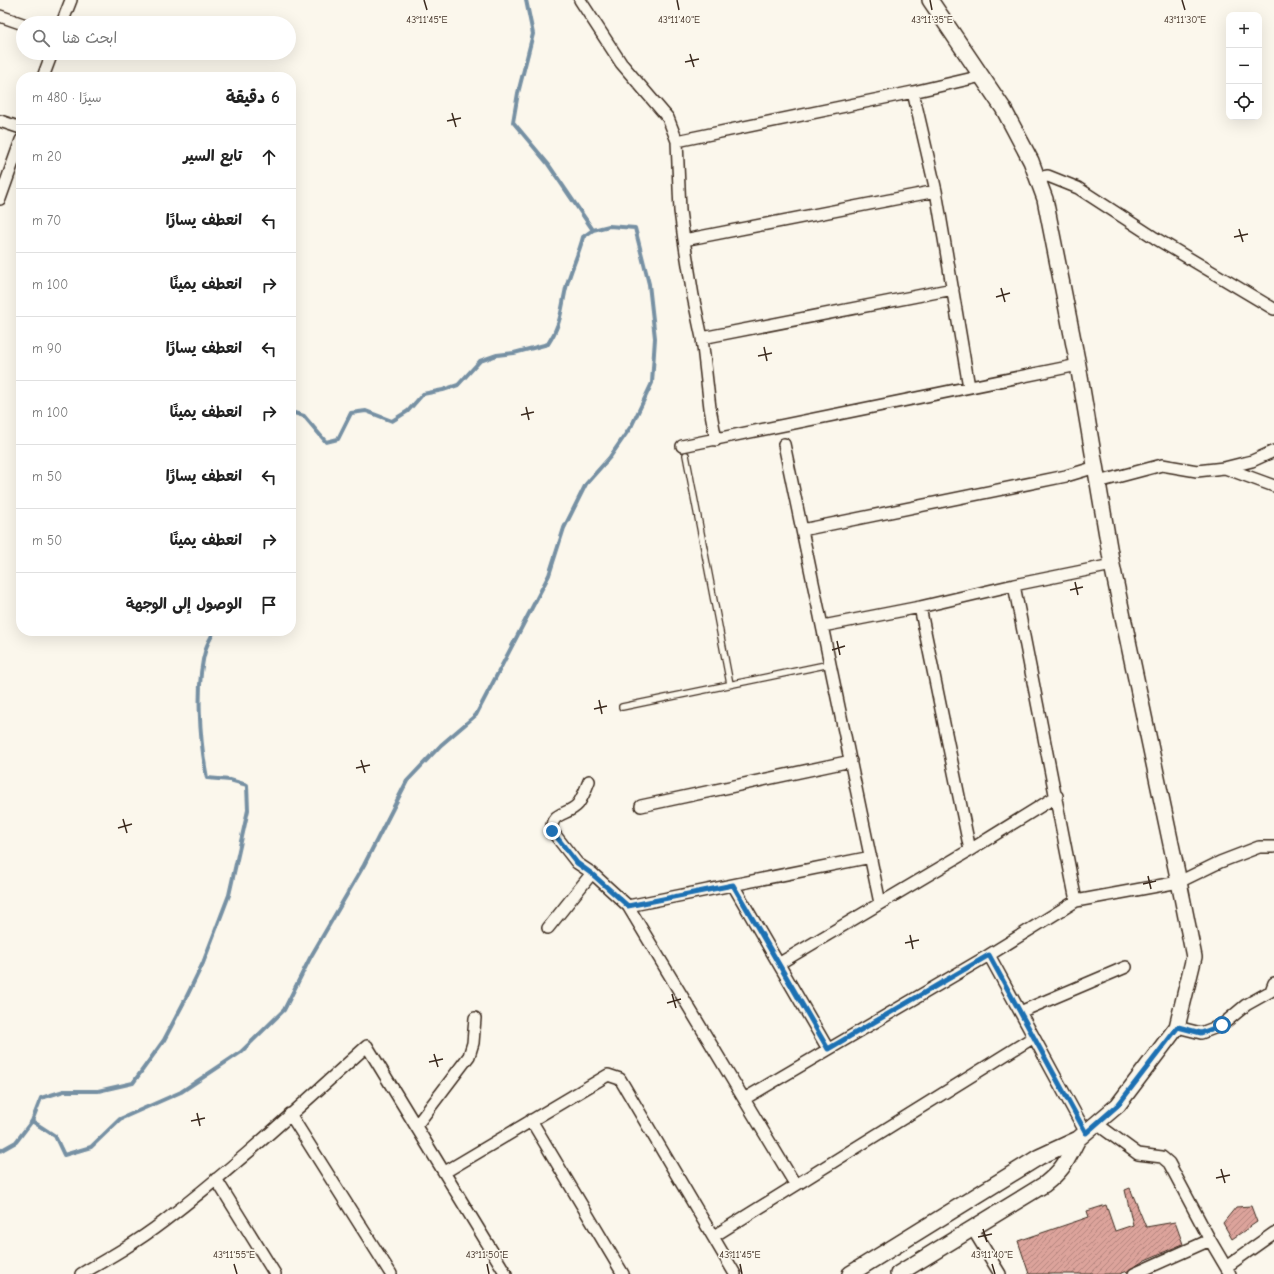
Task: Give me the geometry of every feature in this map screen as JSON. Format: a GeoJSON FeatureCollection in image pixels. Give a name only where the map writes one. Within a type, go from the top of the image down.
{"type":"FeatureCollection","features":[{"type":"Feature","properties":{"kind":"street"},"geometry":{"type":"LineString","coordinates":[[65,16],[71,0]]}},
{"type":"Feature","properties":{"kind":"street"},"geometry":{"type":"LineString","coordinates":[[580,0],[621,63],[668,118],[677,141],[680,211],[702,338],[709,400],[716,440]]}},
{"type":"Feature","properties":{"kind":"street"},"geometry":{"type":"LineString","coordinates":[[850,1274],[1038,1157],[1087,1132],[1118,1105],[1178,1027],[1194,957],[1180,882],[1112,565],[1078,365],[1045,199],[1031,161],[1003,108],[930,0]]}},
{"type":"Feature","properties":{"kind":"street"},"geometry":{"type":"LineString","coordinates":[[0,16],[16,22]]}},
{"type":"Feature","properties":{"kind":"street"},"geometry":{"type":"LineString","coordinates":[[45,72],[49,60]]}},
{"type":"Feature","properties":{"kind":"street"},"geometry":{"type":"LineString","coordinates":[[677,141],[913,92],[982,76]]}},
{"type":"Feature","properties":{"kind":"street"},"geometry":{"type":"LineString","coordinates":[[913,92],[936,191],[970,387]]}},
{"type":"Feature","properties":{"kind":"street"},"geometry":{"type":"LineString","coordinates":[[0,121],[16,126]]}},
{"type":"Feature","properties":{"kind":"street"},"geometry":{"type":"LineString","coordinates":[[0,199],[16,154]]}},
{"type":"Feature","properties":{"kind":"street"},"geometry":{"type":"LineString","coordinates":[[1038,178],[1048,176],[1078,188],[1156,238],[1274,309]]}},
{"type":"Feature","properties":{"kind":"street"},"geometry":{"type":"LineString","coordinates":[[684,240],[936,191]]}},
{"type":"Feature","properties":{"kind":"street"},"geometry":{"type":"LineString","coordinates":[[702,338],[953,288]]}},
{"type":"Feature","properties":{"kind":"street"},"geometry":{"type":"LineString","coordinates":[[684,451],[716,440],[1078,365]]}},
{"type":"Feature","properties":{"kind":"street"},"geometry":{"type":"LineString","coordinates":[[784,444],[880,903]]}},
{"type":"Feature","properties":{"kind":"street"},"geometry":{"type":"LineString","coordinates":[[1098,482],[1162,466],[1197,471],[1224,468],[1252,461],[1274,451]]}},
{"type":"Feature","properties":{"kind":"street"},"geometry":{"type":"LineString","coordinates":[[802,530],[1066,476],[1096,467]]}},
{"type":"Feature","properties":{"kind":"street"},"geometry":{"type":"LineString","coordinates":[[1224,468],[1274,486]]}},
{"type":"Feature","properties":{"kind":"street"},"geometry":{"type":"LineString","coordinates":[[823,626],[920,607],[1014,585],[1112,565]]}},
{"type":"Feature","properties":{"kind":"street"},"geometry":{"type":"LineString","coordinates":[[1014,585],[1076,901]]}},
{"type":"Feature","properties":{"kind":"street"},"geometry":{"type":"LineString","coordinates":[[920,607],[970,850]]}},
{"type":"Feature","properties":{"kind":"street"},"geometry":{"type":"LineString","coordinates":[[641,806],[851,761]]}},
{"type":"Feature","properties":{"kind":"street"},"geometry":{"type":"LineString","coordinates":[[589,781],[584,794],[577,805],[555,817],[551,825],[552,831],[577,863],[592,874],[628,906],[795,1184]]}},
{"type":"Feature","properties":{"kind":"street"},"geometry":{"type":"LineString","coordinates":[[780,963],[970,850],[1056,796]]}},
{"type":"Feature","properties":{"kind":"street"},"geometry":{"type":"LineString","coordinates":[[744,1099],[989,955],[1076,901],[1180,882],[1220,862],[1259,847],[1274,847]]}},
{"type":"Feature","properties":{"kind":"street"},"geometry":{"type":"LineString","coordinates":[[628,906],[871,857]]}},
{"type":"Feature","properties":{"kind":"street"},"geometry":{"type":"LineString","coordinates":[[548,928],[592,874]]}},
{"type":"Feature","properties":{"kind":"street"},"geometry":{"type":"LineString","coordinates":[[733,885],[780,963],[828,1049]]}},
{"type":"Feature","properties":{"kind":"street"},"geometry":{"type":"LineString","coordinates":[[989,955],[1087,1132],[1133,1151],[1149,1156],[1162,1157],[1169,1163],[1210,1240],[1228,1270],[1274,1233]]}},
{"type":"Feature","properties":{"kind":"street"},"geometry":{"type":"LineString","coordinates":[[1020,1012],[1126,967]]}},
{"type":"Feature","properties":{"kind":"street"},"geometry":{"type":"LineString","coordinates":[[1178,1027],[1201,1033],[1222,1025],[1246,1004],[1271,991],[1274,983]]}},
{"type":"Feature","properties":{"kind":"street"},"geometry":{"type":"LineString","coordinates":[[416,1126],[469,1056],[473,1043],[475,1018]]}},
{"type":"Feature","properties":{"kind":"street"},"geometry":{"type":"LineString","coordinates":[[714,1236],[795,1184],[1034,1037]]}},
{"type":"Feature","properties":{"kind":"street"},"geometry":{"type":"LineString","coordinates":[[81,1274],[121,1251],[163,1222],[216,1179],[367,1046],[506,1274]]}},
{"type":"Feature","properties":{"kind":"street"},"geometry":{"type":"LineString","coordinates":[[445,1172],[608,1074],[620,1079],[714,1236],[735,1274]]}},
{"type":"Feature","properties":{"kind":"street"},"geometry":{"type":"LineString","coordinates":[[290,1114],[391,1274]]}},
{"type":"Feature","properties":{"kind":"street"},"geometry":{"type":"LineString","coordinates":[[531,1120],[622,1274]]}},
{"type":"Feature","properties":{"kind":"street"},"geometry":{"type":"LineString","coordinates":[[898,1274],[1045,1184],[1058,1173],[1067,1162],[1087,1132]]}},
{"type":"Feature","properties":{"kind":"street"},"geometry":{"type":"LineString","coordinates":[[216,1179],[275,1274]]}},
{"type":"Feature","properties":{"kind":"street"},"geometry":{"type":"LineString","coordinates":[[972,1228],[1000,1274]]}},
{"type":"Feature","properties":{"kind":"street"},"geometry":{"type":"LineString","coordinates":[[1134,1274],[1210,1240]]}},
{"type":"Feature","properties":{"kind":"lane"},"geometry":{"type":"LineString","coordinates":[[684,451],[730,684]]}},
{"type":"Feature","properties":{"kind":"lane"},"geometry":{"type":"LineString","coordinates":[[622,707],[830,664]]}},
{"type":"Feature","properties":{"kind":"building"},"geometry":{"type":"Polygon","coordinates":[[[1130,1188],[1146,1227],[1175,1222],[1183,1244],[1145,1260],[1128,1271],[1119,1274],[1029,1274],[1018,1241],[1089,1217],[1087,1211],[1106,1205],[1115,1231],[1133,1225],[1125,1190],[1130,1188]]]}},
{"type":"Feature","properties":{"kind":"building"},"geometry":{"type":"Polygon","coordinates":[[[1251,1206],[1257,1222],[1232,1239],[1223,1223],[1236,1207],[1251,1206]]]}},
{"type":"Feature","properties":{"kind":"waterway"},"geometry":{"type":"LineString","coordinates":[[0,1151],[16,1142],[32,1121],[55,1136],[64,1155],[91,1147],[120,1119],[181,1092],[241,1052],[284,1010],[310,958],[364,865],[407,781],[441,745],[476,715],[549,575],[564,528],[586,484],[610,457],[632,425],[652,383],[655,338],[649,284],[635,228],[609,226],[593,230],[548,164],[513,122],[518,93],[533,34],[526,0]]}},
{"type":"Feature","properties":{"kind":"waterway"},"geometry":{"type":"LineString","coordinates":[[296,414],[304,416],[326,442],[338,439],[351,413],[366,411],[392,421],[408,411],[423,394],[458,385],[480,361],[497,355],[514,353],[548,344],[558,324],[566,288],[583,237],[593,230]]}},
{"type":"Feature","properties":{"kind":"waterway"},"geometry":{"type":"LineString","coordinates":[[32,1121],[41,1098],[64,1091],[98,1091],[133,1083],[164,1040],[184,1002],[203,963],[229,895],[248,810],[247,785],[230,780],[207,778],[202,747],[200,695],[203,662],[206,648],[212,636]]}},
{"type":"Feature","properties":{"kind":"route"},"geometry":{"type":"LineString","coordinates":[[552,831],[577,863],[592,874],[628,906],[733,885],[780,963],[828,1049],[989,955],[1086,1133],[1118,1105],[1158,1051],[1178,1027],[1201,1033],[1222,1025]]}}]}
